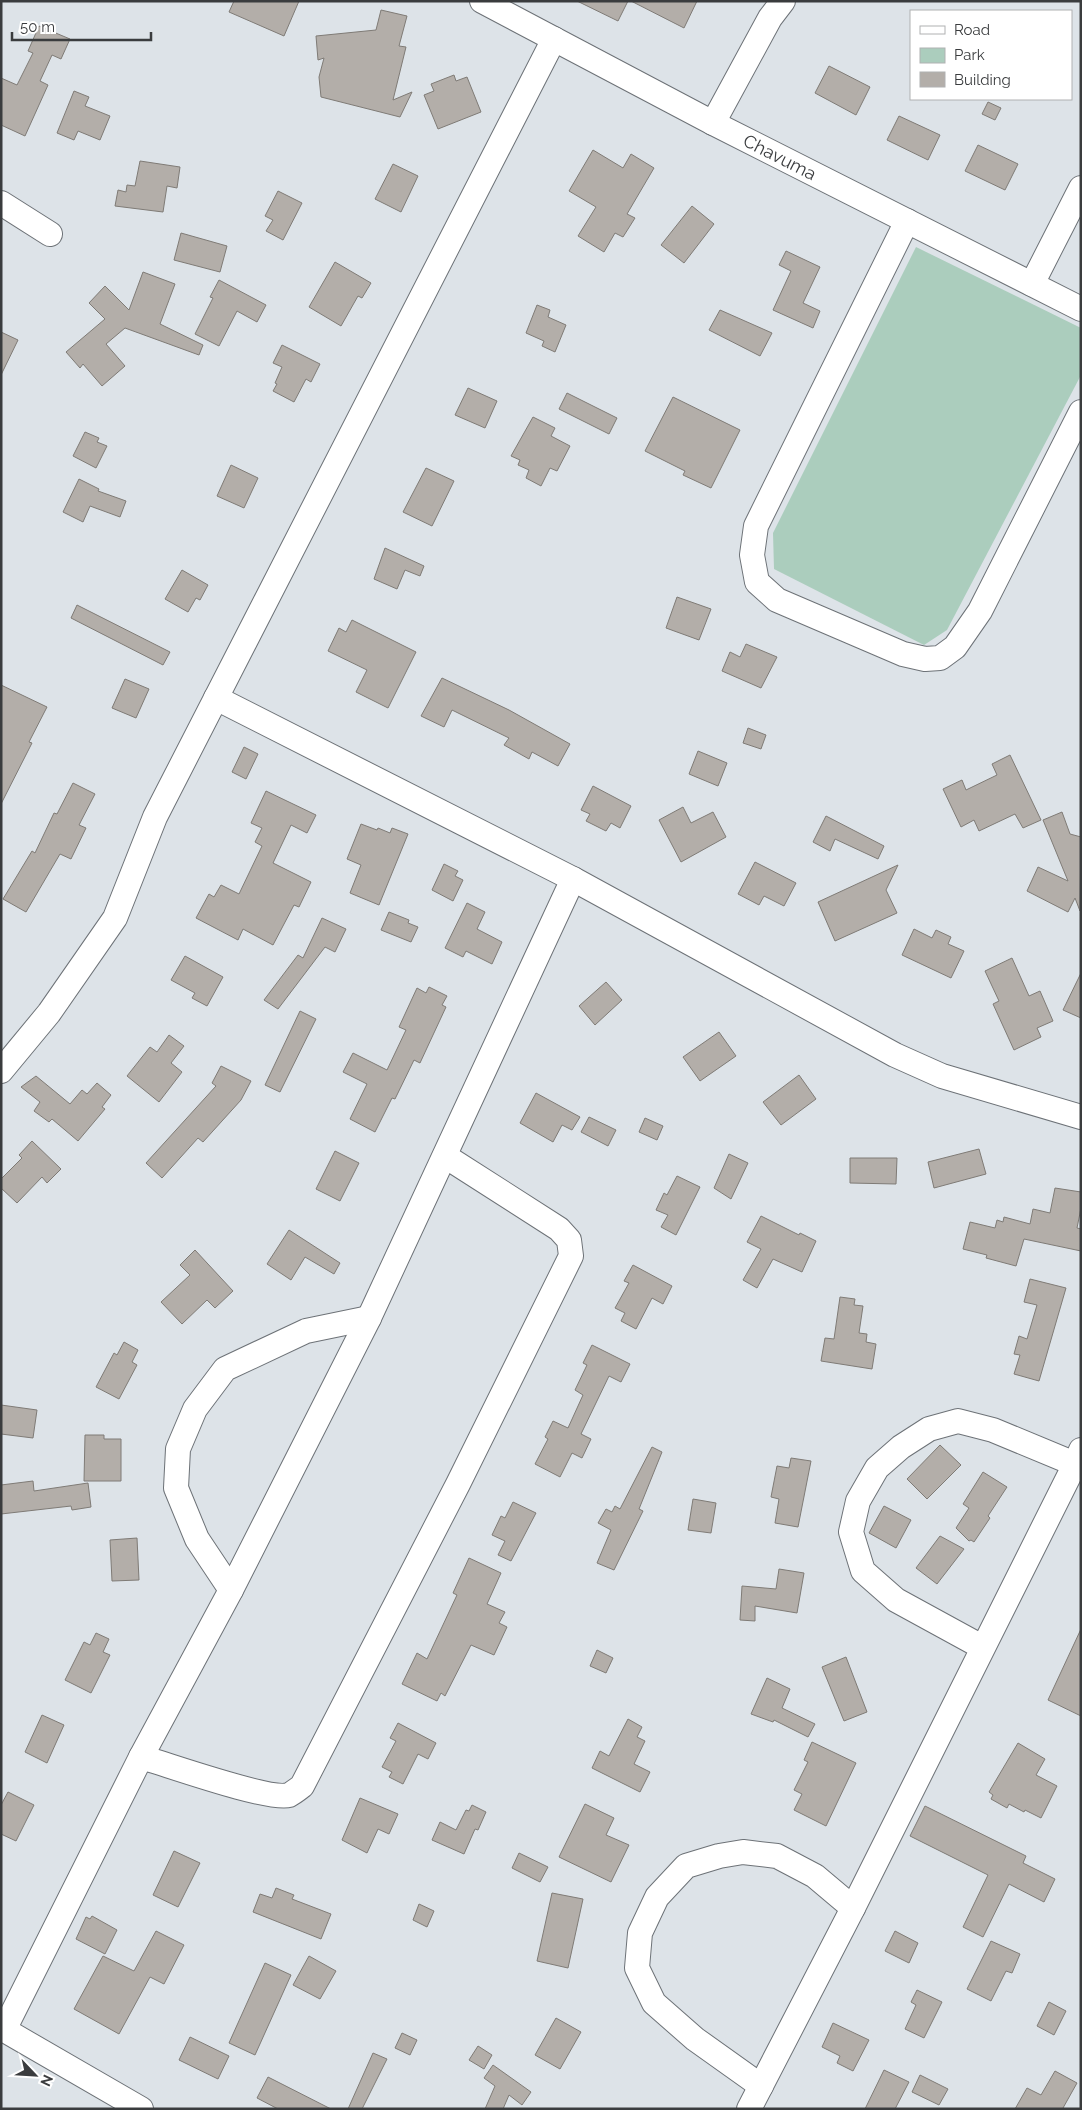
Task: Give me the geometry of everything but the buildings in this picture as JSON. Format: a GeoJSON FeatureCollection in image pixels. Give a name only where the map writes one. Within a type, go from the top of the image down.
{"type":"FeatureCollection","features":[{"type":"Feature","properties":{"kind":"street","name":"Chavuma"},"geometry":{"type":"LineString","coordinates":[[482,1],[713,123],[1081,309]]}},
{"type":"Feature","properties":{"kind":"street"},"geometry":{"type":"LineString","coordinates":[[713,123],[770,18],[783,1]]}},
{"type":"Feature","properties":{"kind":"street"},"geometry":{"type":"LineString","coordinates":[[1,1071],[49,1013],[115,918],[155,817],[554,39]]}},
{"type":"Feature","properties":{"kind":"street"},"geometry":{"type":"LineString","coordinates":[[1032,284],[1081,188]]}},
{"type":"Feature","properties":{"kind":"street"},"geometry":{"type":"LineString","coordinates":[[1,203],[50,234]]}},
{"type":"Feature","properties":{"kind":"street"},"geometry":{"type":"LineString","coordinates":[[907,221],[756,526],[752,555],[757,582],[777,600],[903,654],[925,659],[940,658],[955,647],[980,610],[1081,412]]}},
{"type":"Feature","properties":{"kind":"street"},"geometry":{"type":"LineString","coordinates":[[216,698],[573,878],[895,1055],[942,1076],[1081,1117]]}},
{"type":"Feature","properties":{"kind":"street"},"geometry":{"type":"LineString","coordinates":[[141,2109],[3,2029],[140,1756],[231,1590],[369,1318],[573,878]]}},
{"type":"Feature","properties":{"kind":"street"},"geometry":{"type":"LineString","coordinates":[[140,1756],[242,1788],[271,1794],[289,1795],[302,1786],[458,1484],[571,1256],[569,1240],[559,1229],[445,1156]]}},
{"type":"Feature","properties":{"kind":"street"},"geometry":{"type":"LineString","coordinates":[[231,1590],[197,1540],[176,1488],[178,1449],[195,1409],[225,1369],[306,1330],[369,1318]]}},
{"type":"Feature","properties":{"kind":"street"},"geometry":{"type":"LineString","coordinates":[[749,2109],[1078,1457],[958,1421],[929,1429],[901,1448],[878,1468],[858,1501],[851,1532],[863,1571],[896,1600],[982,1647]]}},
{"type":"Feature","properties":{"kind":"street"},"geometry":{"type":"LineString","coordinates":[[761,2086],[695,2038],[654,2002],[636,1968],[640,1933],[657,1897],[686,1866],[719,1856],[743,1852],[777,1856],[815,1876],[852,1908]]}},
{"type":"Feature","properties":{"kind":"green space"},"geometry":{"type":"Polygon","coordinates":[[[916,247],[1081,328],[1081,375],[947,630],[924,645],[774,569],[773,533],[916,247]]]}}]}
